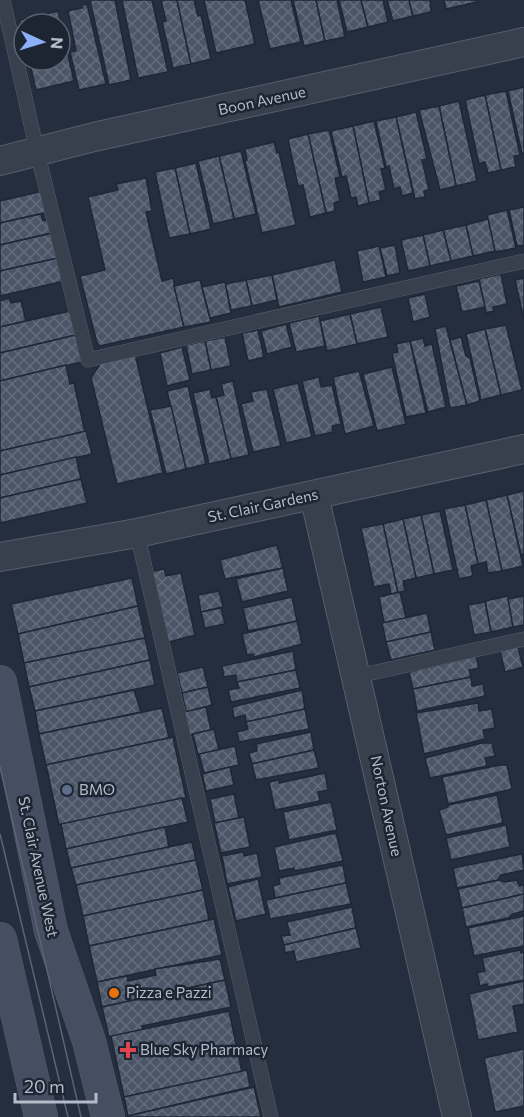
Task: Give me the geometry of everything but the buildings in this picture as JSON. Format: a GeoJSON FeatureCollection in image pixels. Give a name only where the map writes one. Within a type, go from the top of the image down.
{"type":"FeatureCollection","features":[{"type":"Feature","properties":{"kind":"main road","name":"St. Clair Avenue West"},"geometry":{"type":"LineString","coordinates":[[0,682],[51,931],[89,1041],[108,1117]]}},
{"type":"Feature","properties":{"kind":"main road"},"geometry":{"type":"LineString","coordinates":[[0,939],[41,1117]]}},
{"type":"Feature","properties":{"kind":"street","name":"Boon Avenue"},"geometry":{"type":"LineString","coordinates":[[0,161],[524,42]]}},
{"type":"Feature","properties":{"kind":"street","name":"St. Clair Gardens"},"geometry":{"type":"LineString","coordinates":[[0,557],[137,533],[524,449]]}},
{"type":"Feature","properties":{"kind":"street","name":"Norton Avenue"},"geometry":{"type":"LineString","coordinates":[[314,495],[358,676],[457,1117]]}},
{"type":"Feature","properties":{"kind":"lane"},"geometry":{"type":"LineString","coordinates":[[3,0],[88,360],[524,261]]}},
{"type":"Feature","properties":{"kind":"lane"},"geometry":{"type":"LineString","coordinates":[[137,533],[271,1117]]}},
{"type":"Feature","properties":{"kind":"lane"},"geometry":{"type":"LineString","coordinates":[[358,676],[524,639]]}},
{"type":"Feature","properties":{"kind":"tram line"},"geometry":{"type":"LineString","coordinates":[[0,767],[81,1117]]}},
{"type":"Feature","properties":{"kind":"tram line"},"geometry":{"type":"LineString","coordinates":[[0,834],[68,1117]]}},
{"type":"Feature","properties":{"kind":"place","name":"BMO"},"geometry":{"type":"Point","coordinates":[67,790]}},
{"type":"Feature","properties":{"kind":"place","name":"Pizza e Pazzi"},"geometry":{"type":"Point","coordinates":[114,993]}},
{"type":"Feature","properties":{"kind":"place","name":"Blue Sky Pharmacy"},"geometry":{"type":"Point","coordinates":[128,1050]}}]}
